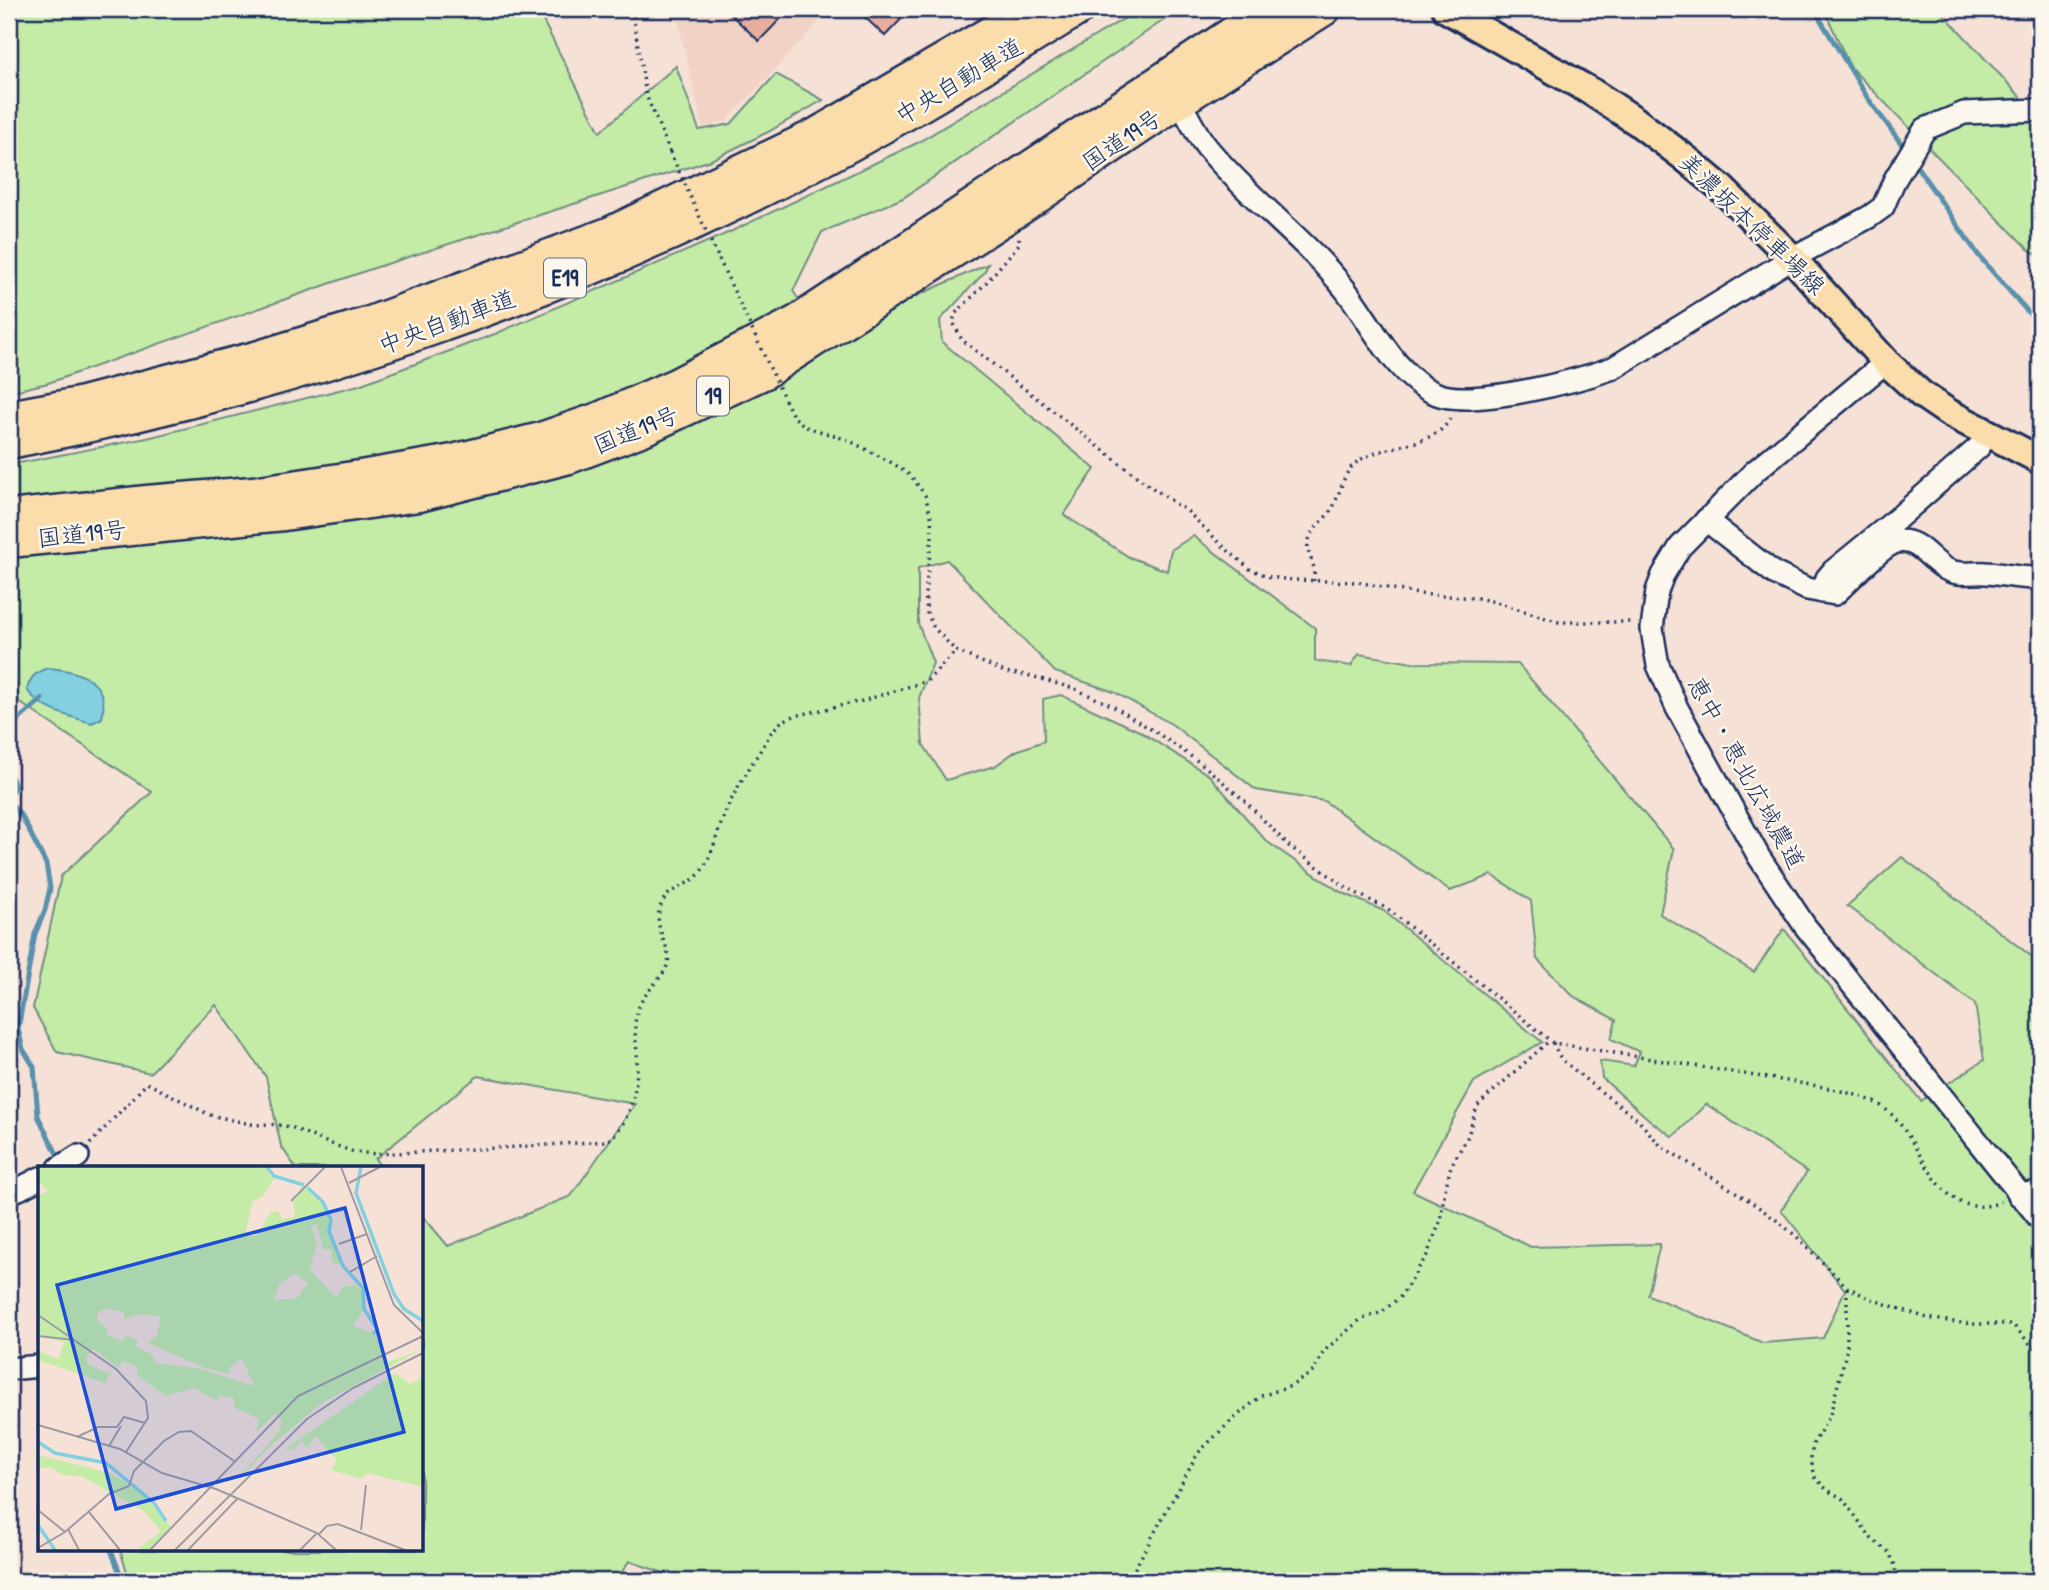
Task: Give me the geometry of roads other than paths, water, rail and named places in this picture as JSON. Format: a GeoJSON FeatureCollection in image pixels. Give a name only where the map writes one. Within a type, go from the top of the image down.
{"type":"FeatureCollection","features":[{"type":"Feature","properties":{"kind":"highway","name":"中央自動車道"},"geometry":{"type":"LineString","coordinates":[[9,417],[79,404],[256,358],[358,327],[611,233],[814,135],[1031,9]]}},
{"type":"Feature","properties":{"kind":"highway","name":"中央自動車道"},"geometry":{"type":"LineString","coordinates":[[9,442],[86,427],[265,381],[379,346],[506,302],[705,217],[827,157],[940,94],[1078,9]]}},
{"type":"Feature","properties":{"kind":"highway","name":"国道19号"},"geometry":{"type":"LineString","coordinates":[[9,517],[253,493],[366,476],[453,461],[541,439],[599,419],[676,386],[797,322],[1269,9]]}},
{"type":"Feature","properties":{"kind":"highway","name":"国道19号"},"geometry":{"type":"LineString","coordinates":[[9,541],[284,514],[419,495],[569,457],[643,429],[763,373],[1324,9]]}},
{"type":"Feature","properties":{"kind":"main road","name":"美濃坂本停車場線"},"geometry":{"type":"LineString","coordinates":[[1446,9],[1590,91],[1636,121],[1721,188],[1793,258],[1886,362],[1927,399],[2040,460]]}},
{"type":"Feature","properties":{"kind":"street"},"geometry":{"type":"LineString","coordinates":[[1179,101],[1208,149],[1344,288],[1395,361],[1414,381],[1426,389],[1455,399],[1496,396],[1592,376],[1614,368],[1793,258],[1883,207],[1894,181],[1925,129],[1964,113],[2040,110]]}},
{"type":"Feature","properties":{"kind":"street","name":"恵中・恵北広域農道"},"geometry":{"type":"LineString","coordinates":[[1886,362],[1755,471],[1680,547],[1657,591],[1652,629],[1658,665],[1665,683],[1759,857],[1805,926],[2030,1194],[2040,1219]]}},
{"type":"Feature","properties":{"kind":"street"},"geometry":{"type":"LineString","coordinates":[[1822,592],[1833,571],[1979,447],[1989,432]]}},
{"type":"Feature","properties":{"kind":"street"},"geometry":{"type":"LineString","coordinates":[[1706,520],[1774,573],[1799,586],[1822,592],[1835,594],[1881,551],[1901,541],[1912,543],[1950,572],[2040,578]]}},
{"type":"Feature","properties":{"kind":"street"},"geometry":{"type":"LineString","coordinates":[[62,1166],[78,1156]]}},
{"type":"Feature","properties":{"kind":"street"},"geometry":{"type":"LineString","coordinates":[[9,1192],[38,1179]]}},
{"type":"Feature","properties":{"kind":"street"},"geometry":{"type":"LineString","coordinates":[[9,1370],[38,1366]]}},
{"type":"Feature","properties":{"kind":"water"},"geometry":{"type":"Polygon","coordinates":[[[47,668],[70,671],[96,686],[101,694],[102,718],[92,723],[74,718],[48,708],[33,697],[27,690],[31,679],[47,668]]]}},
{"type":"Feature","properties":{"kind":"waterway"},"geometry":{"type":"LineString","coordinates":[[1814,9],[1867,97],[1906,150]]}},
{"type":"Feature","properties":{"kind":"waterway"},"geometry":{"type":"LineString","coordinates":[[1913,161],[1979,256],[2040,323]]}},
{"type":"Feature","properties":{"kind":"waterway"},"geometry":{"type":"LineString","coordinates":[[9,728],[42,699]]}},
{"type":"Feature","properties":{"kind":"waterway"},"geometry":{"type":"LineString","coordinates":[[9,772],[15,786],[9,799]]}},
{"type":"Feature","properties":{"kind":"waterway"},"geometry":{"type":"LineString","coordinates":[[9,801],[22,817],[46,864],[50,888],[35,934],[18,1029],[23,1049],[34,1067],[38,1116],[61,1162]]}},
{"type":"Feature","properties":{"kind":"waterway"},"geometry":{"type":"LineString","coordinates":[[112,1552],[123,1581]]}}]}
